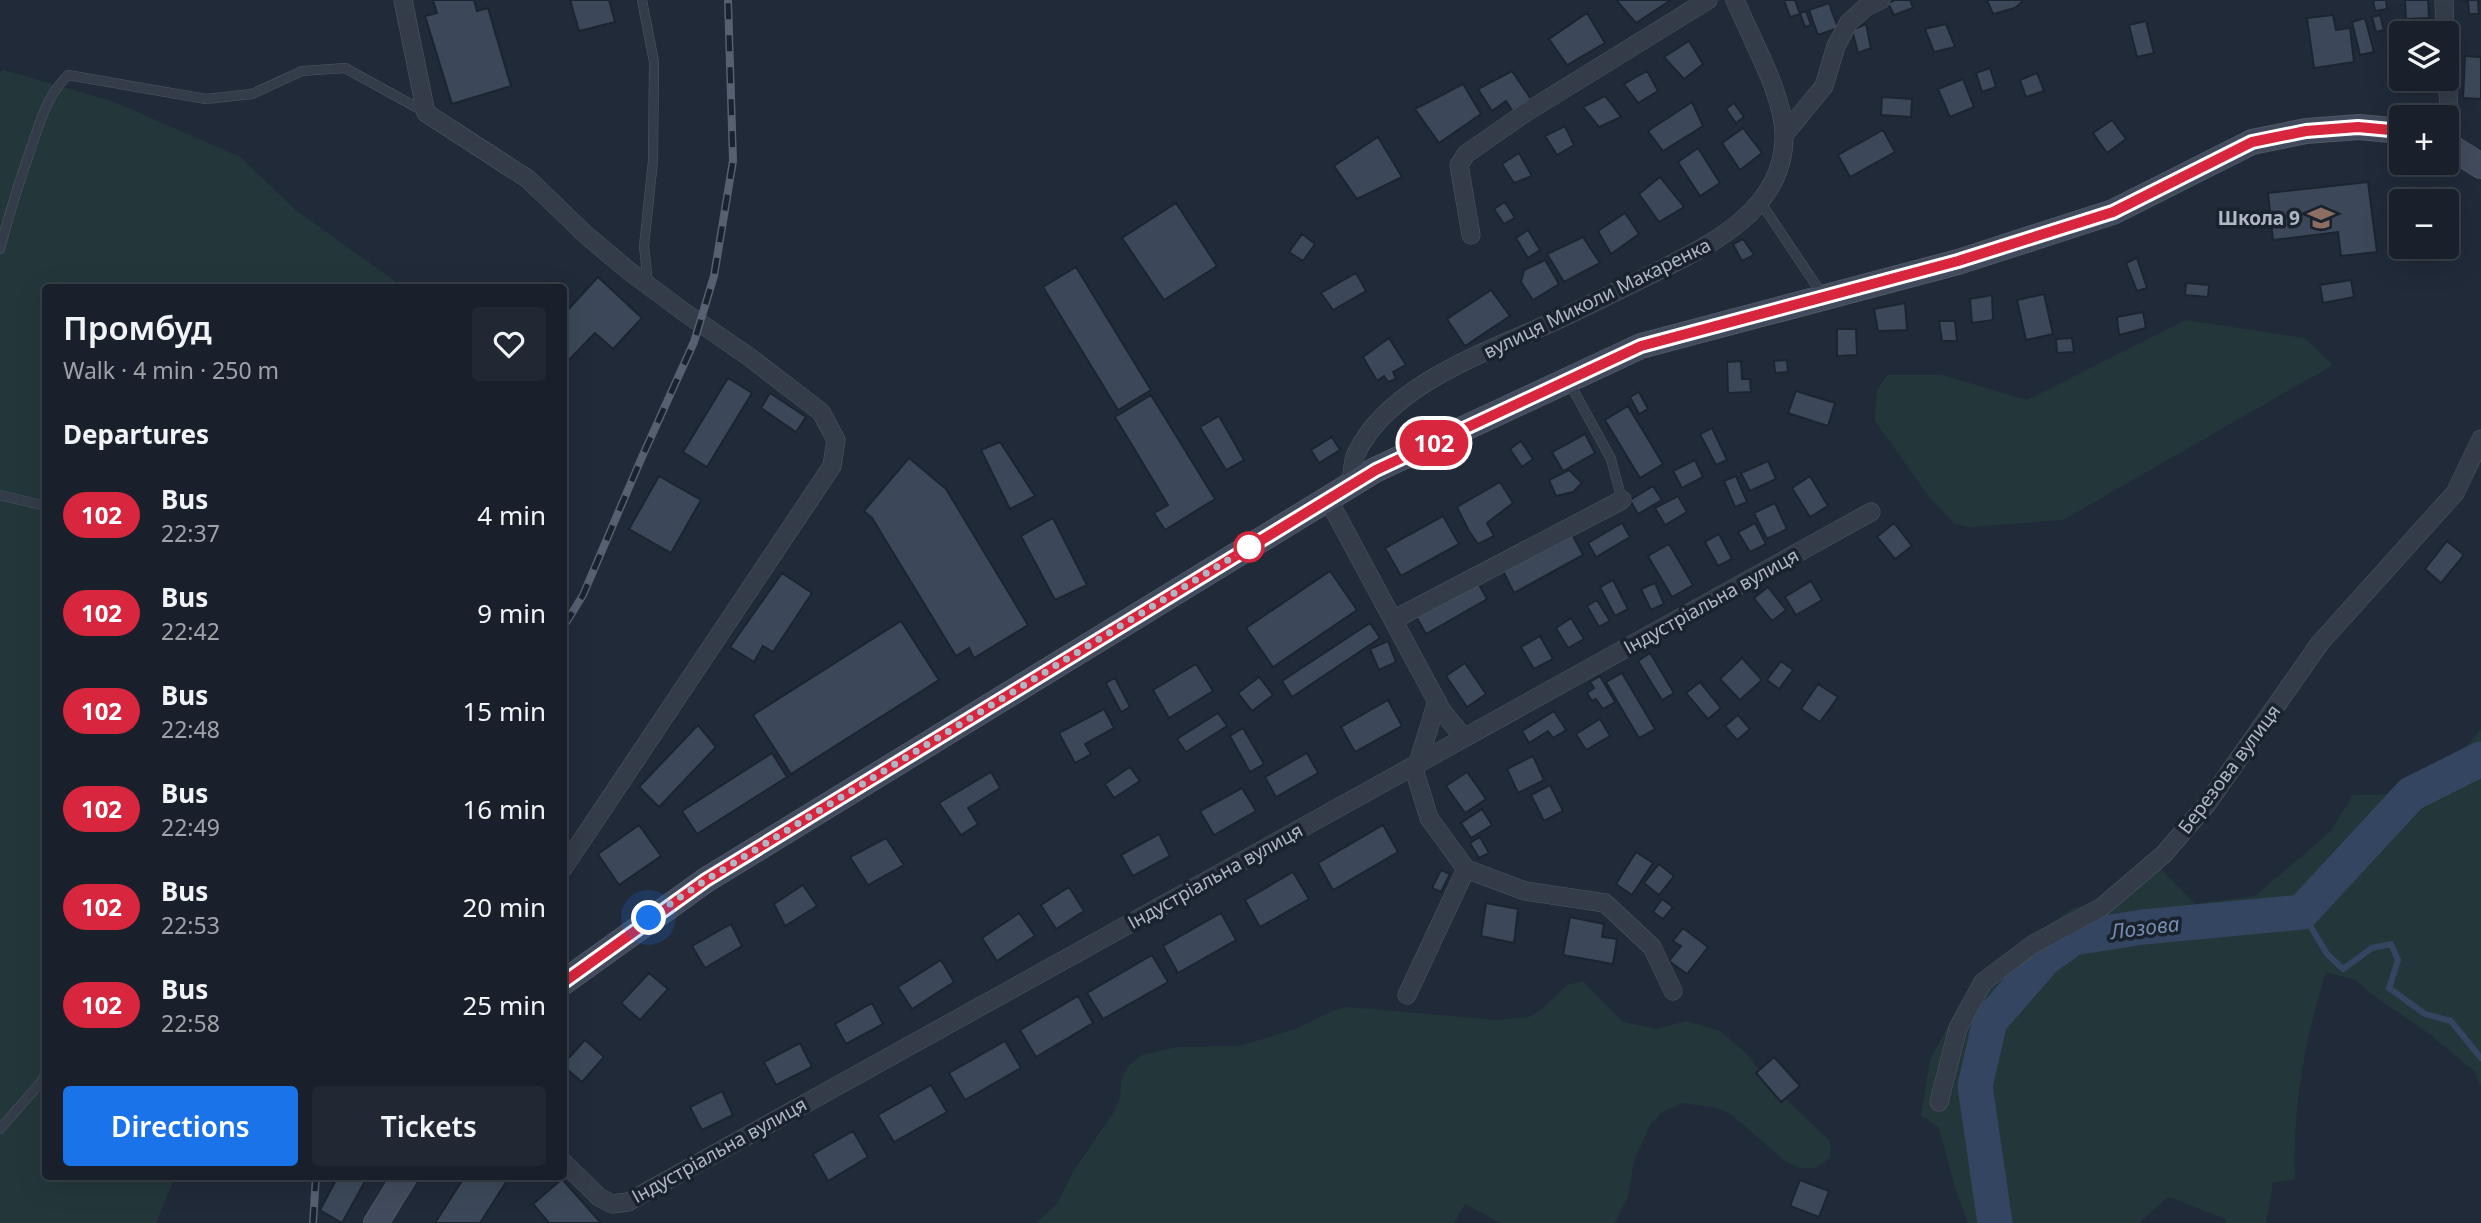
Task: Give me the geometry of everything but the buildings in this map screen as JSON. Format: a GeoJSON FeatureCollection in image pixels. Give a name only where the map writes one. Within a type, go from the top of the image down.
{"type":"FeatureCollection","features":[{"type":"Feature","properties":{"kind":"main road"},"geometry":{"type":"LineString","coordinates":[[567,980],[706,880],[1376,470],[1568,380],[1641,346],[1958,261],[2113,212],[2252,142],[2306,131],[2358,127],[2389,130]]}},
{"type":"Feature","properties":{"kind":"main road"},"geometry":{"type":"LineString","coordinates":[[2459,152],[2481,166]]}},
{"type":"Feature","properties":{"kind":"main road"},"geometry":{"type":"LineString","coordinates":[[376,1223],[403,1180]]}},
{"type":"Feature","properties":{"kind":"street"},"geometry":{"type":"LineString","coordinates":[[403,0],[426,113],[528,179],[585,234],[648,285],[821,412],[836,440],[832,466],[567,863]]}},
{"type":"Feature","properties":{"kind":"street"},"geometry":{"type":"LineString","coordinates":[[1471,235],[1459,165],[1466,154],[1525,113],[1708,0]]}},
{"type":"Feature","properties":{"kind":"street","name":"вулиця Миколи Макаренка"},"geometry":{"type":"LineString","coordinates":[[1351,485],[1356,455],[1379,420],[1434,376],[1589,306],[1715,242],[1761,202],[1777,175],[1784,135],[1781,106],[1735,0]]}},
{"type":"Feature","properties":{"kind":"street"},"geometry":{"type":"LineString","coordinates":[[1784,135],[1824,86],[1836,46],[1849,22],[1866,7],[1881,0]]}},
{"type":"Feature","properties":{"kind":"street"},"geometry":{"type":"LineString","coordinates":[[2444,0],[2445,21]]}},
{"type":"Feature","properties":{"kind":"street","name":"Березова вулиця"},"geometry":{"type":"LineString","coordinates":[[1939,1102],[1958,1028],[1983,982],[2032,945],[2102,907],[2164,854],[2207,804],[2319,643],[2455,494],[2481,439]]}},
{"type":"Feature","properties":{"kind":"street"},"geometry":{"type":"LineString","coordinates":[[1328,499],[1437,701],[1464,738]]}},
{"type":"Feature","properties":{"kind":"street"},"geometry":{"type":"LineString","coordinates":[[1393,620],[1622,500]]}},
{"type":"Feature","properties":{"kind":"street","name":"Індустріальна вулиця"},"geometry":{"type":"LineString","coordinates":[[567,1166],[599,1197],[612,1203],[628,1202],[1871,512]]}},
{"type":"Feature","properties":{"kind":"street"},"geometry":{"type":"LineString","coordinates":[[1437,701],[1416,765],[1429,818],[1466,869],[1525,891],[1605,903],[1652,947],[1673,991]]}},
{"type":"Feature","properties":{"kind":"street"},"geometry":{"type":"LineString","coordinates":[[1407,995],[1466,869]]}},
{"type":"Feature","properties":{"kind":"lane"},"geometry":{"type":"LineString","coordinates":[[642,0],[654,62],[653,161],[644,246],[648,285]]}},
{"type":"Feature","properties":{"kind":"lane"},"geometry":{"type":"LineString","coordinates":[[0,248],[11,205],[48,101],[58,84],[68,75],[206,99],[252,94],[302,71],[345,68],[426,113]]}},
{"type":"Feature","properties":{"kind":"lane"},"geometry":{"type":"LineString","coordinates":[[1761,202],[1824,297]]}},
{"type":"Feature","properties":{"kind":"lane"},"geometry":{"type":"LineString","coordinates":[[1568,380],[1611,459],[1622,500]]}},
{"type":"Feature","properties":{"kind":"lane"},"geometry":{"type":"LineString","coordinates":[[0,495],[42,505]]}},
{"type":"Feature","properties":{"kind":"lane"},"geometry":{"type":"LineString","coordinates":[[0,1129],[42,1079]]}},
{"type":"Feature","properties":{"kind":"green space"},"geometry":{"type":"Polygon","coordinates":[[[0,71],[112,101],[240,157],[298,212],[399,284],[42,284],[42,1180],[173,1180],[156,1223],[0,1223],[0,71]]]}},
{"type":"Feature","properties":{"kind":"green space"},"geometry":{"type":"Polygon","coordinates":[[[2186,320],[2304,338],[2333,365],[2063,520],[1970,527],[1955,524],[1930,498],[1875,421],[1877,390],[1887,375],[1942,375],[2027,400],[2186,320]]]}},
{"type":"Feature","properties":{"kind":"green space"},"geometry":{"type":"Polygon","coordinates":[[[2481,729],[2481,1087],[2475,1072],[2431,1035],[2355,980],[2326,972],[2306,1049],[2298,1101],[2295,1179],[2273,1183],[2266,1223],[2226,1223],[2226,1219],[2168,1197],[2139,1223],[1968,1223],[1955,1188],[1939,1128],[1921,1115],[1930,1060],[1949,1024],[1977,980],[1991,964],[2073,908],[2105,897],[2147,855],[2195,904],[2255,896],[2330,832],[2353,795],[2392,794],[2454,761],[2481,729]]]}},
{"type":"Feature","properties":{"kind":"green space"},"geometry":{"type":"Polygon","coordinates":[[[1583,981],[1623,1022],[1657,1029],[1686,1021],[1720,1031],[1746,1053],[1766,1080],[1830,1141],[1830,1158],[1815,1168],[1799,1168],[1785,1161],[1732,1115],[1718,1108],[1682,1103],[1661,1113],[1650,1125],[1634,1161],[1628,1196],[1615,1223],[1501,1223],[1465,1204],[1454,1223],[1036,1223],[1057,1204],[1073,1172],[1113,1113],[1120,1098],[1121,1081],[1128,1066],[1142,1055],[1177,1047],[1239,1046],[1296,1029],[1332,1011],[1348,1007],[1497,1020],[1529,1017],[1543,1008],[1567,985],[1583,981]]]}},
{"type":"Feature","properties":{"kind":"waterway","name":"Лозова"},"geometry":{"type":"LineString","coordinates":[[1995,1223],[1975,1086],[1990,1021],[2045,958],[2073,938],[2143,927],[2302,912],[2411,794],[2481,759]]}},
{"type":"Feature","properties":{"kind":"waterway"},"geometry":{"type":"LineString","coordinates":[[2302,912],[2327,954],[2343,969],[2372,948],[2391,944],[2398,960],[2389,988],[2425,1014],[2451,1021],[2481,1058]]}},
{"type":"Feature","properties":{"kind":"railway"},"geometry":{"type":"LineString","coordinates":[[567,621],[583,595],[694,342],[714,276],[733,161],[728,0]]}},
{"type":"Feature","properties":{"kind":"railway"},"geometry":{"type":"LineString","coordinates":[[313,1223],[316,1180]]}},
{"type":"Feature","properties":{"kind":"bus line","name":"102"},"geometry":{"type":"LineString","coordinates":[[567,980],[649,918],[706,880],[1376,470],[1641,346],[1958,261],[2113,212],[2252,142],[2306,131],[2358,127],[2389,130]]}},
{"type":"Feature","properties":{"kind":"place","name":"Школа 9"},"geometry":{"type":"Point","coordinates":[2321,218]}},
{"type":"Feature","properties":{"kind":"route"},"geometry":{"type":"LineString","coordinates":[[649,918],[706,880],[1259,541],[1249,547]]}}]}
